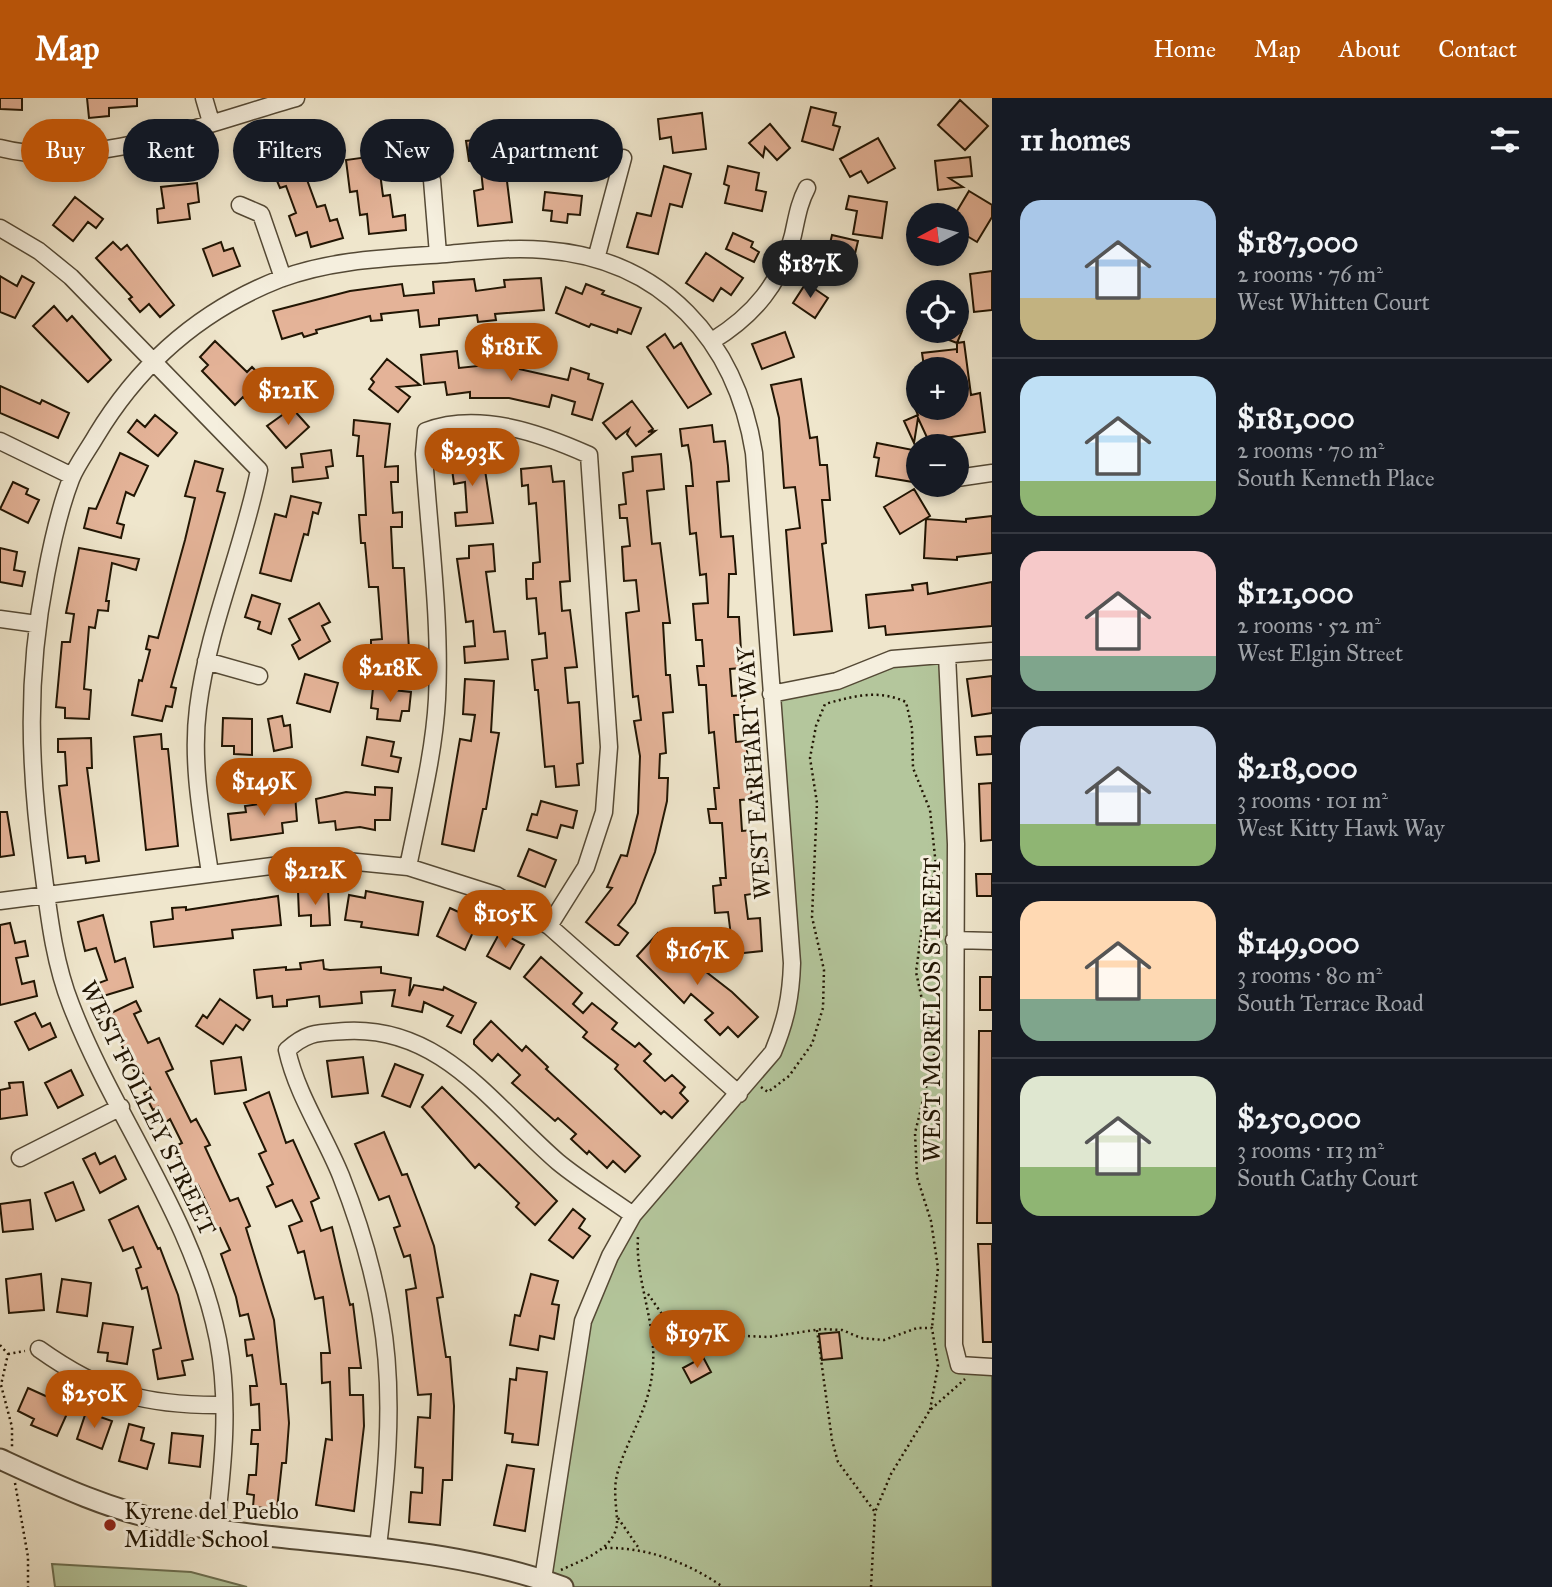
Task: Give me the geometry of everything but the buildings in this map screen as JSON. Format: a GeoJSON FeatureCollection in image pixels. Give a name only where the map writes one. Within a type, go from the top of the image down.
{"type":"FeatureCollection","features":[{"type":"Feature","properties":{"kind":"street"},"geometry":{"type":"LineString","coordinates":[[204,98],[210,119]]}},
{"type":"Feature","properties":{"kind":"street"},"geometry":{"type":"LineString","coordinates":[[219,120],[296,98]]}},
{"type":"Feature","properties":{"kind":"street"},"geometry":{"type":"LineString","coordinates":[[0,148],[42,154],[123,145]]}},
{"type":"Feature","properties":{"kind":"street"},"geometry":{"type":"LineString","coordinates":[[432,182],[438,254]]}},
{"type":"Feature","properties":{"kind":"street"},"geometry":{"type":"LineString","coordinates":[[596,259],[617,182]]}},
{"type":"Feature","properties":{"kind":"street"},"geometry":{"type":"LineString","coordinates":[[712,341],[765,298],[778,276],[792,236],[798,205],[807,188]]}},
{"type":"Feature","properties":{"kind":"street"},"geometry":{"type":"LineString","coordinates":[[240,205],[261,214],[283,278]]}},
{"type":"Feature","properties":{"kind":"street"},"geometry":{"type":"LineString","coordinates":[[0,228],[63,271],[153,359],[259,470],[206,661],[197,710],[196,769],[210,873]]}},
{"type":"Feature","properties":{"kind":"street","name":"WEST EARHART WAY"},"geometry":{"type":"LineString","coordinates":[[153,359],[220,308],[283,278],[355,261],[503,249],[548,250],[596,259],[630,272],[664,293],[689,314],[712,341],[736,382],[751,432],[791,995],[786,1022],[773,1052],[633,1215],[610,1256],[583,1321],[543,1579]]}},
{"type":"Feature","properties":{"kind":"street","name":"WEST FOLLEY STREET"},"geometry":{"type":"LineString","coordinates":[[153,359],[110,413],[72,477],[53,537],[37,624],[30,690],[32,754],[46,895],[65,989],[193,1256],[218,1340],[226,1436],[216,1528]]}},
{"type":"Feature","properties":{"kind":"street"},"geometry":{"type":"LineString","coordinates":[[408,867],[434,734],[437,689],[424,454],[426,431],[446,423],[496,424],[561,442],[589,455],[609,747],[604,811],[586,867],[550,926]]}},
{"type":"Feature","properties":{"kind":"street"},"geometry":{"type":"LineString","coordinates":[[0,441],[72,477]]}},
{"type":"Feature","properties":{"kind":"street"},"geometry":{"type":"LineString","coordinates":[[969,476],[992,473]]}},
{"type":"Feature","properties":{"kind":"street"},"geometry":{"type":"LineString","coordinates":[[0,619],[37,624]]}},
{"type":"Feature","properties":{"kind":"street"},"geometry":{"type":"LineString","coordinates":[[771,694],[837,681],[892,659],[992,651]]}},
{"type":"Feature","properties":{"kind":"street","name":"WEST MORELOS STREET"},"geometry":{"type":"LineString","coordinates":[[947,654],[956,844],[954,1345],[967,1366]]}},
{"type":"Feature","properties":{"kind":"street"},"geometry":{"type":"LineString","coordinates":[[206,661],[259,676]]}},
{"type":"Feature","properties":{"kind":"street"},"geometry":{"type":"LineString","coordinates":[[0,901],[326,859],[408,867],[496,895],[550,926],[739,1094]]}},
{"type":"Feature","properties":{"kind":"street"},"geometry":{"type":"LineString","coordinates":[[954,940],[992,941]]}},
{"type":"Feature","properties":{"kind":"street"},"geometry":{"type":"LineString","coordinates":[[378,1546],[390,1430],[390,1366],[383,1311],[369,1254],[344,1186],[292,1070],[287,1050],[303,1036],[364,1030],[401,1036],[451,1062],[559,1163],[633,1215]]}},
{"type":"Feature","properties":{"kind":"street"},"geometry":{"type":"LineString","coordinates":[[20,1158],[121,1107]]}},
{"type":"Feature","properties":{"kind":"street"},"geometry":{"type":"LineString","coordinates":[[39,1349],[105,1389],[176,1406],[224,1405]]}},
{"type":"Feature","properties":{"kind":"street"},"geometry":{"type":"LineString","coordinates":[[967,1366],[992,1367]]}},
{"type":"Feature","properties":{"kind":"street"},"geometry":{"type":"LineString","coordinates":[[0,1459],[113,1506],[169,1522],[468,1559],[564,1587]]}},
{"type":"Feature","properties":{"kind":"path"},"geometry":{"type":"LineString","coordinates":[[751,1079],[768,1092],[789,1076],[813,1044],[823,1008],[824,970],[812,917],[817,803],[810,758],[816,726],[825,704],[860,694],[889,694],[906,702],[912,728],[913,768],[930,810],[936,866],[916,972],[934,1055],[915,1133],[918,1177],[931,1221],[938,1268],[932,1328],[938,1366],[930,1410]]}},
{"type":"Feature","properties":{"kind":"path"},"geometry":{"type":"LineString","coordinates":[[605,1548],[617,1523],[614,1499],[618,1472],[648,1402],[653,1363],[646,1292],[633,1215]]}},
{"type":"Feature","properties":{"kind":"path"},"geometry":{"type":"LineString","coordinates":[[646,1292],[664,1317],[704,1334],[768,1337],[817,1330],[842,1330],[861,1338],[884,1340],[917,1328],[932,1328]]}},
{"type":"Feature","properties":{"kind":"path"},"geometry":{"type":"LineString","coordinates":[[817,1330],[832,1440],[838,1462],[875,1512]]}},
{"type":"Feature","properties":{"kind":"path"},"geometry":{"type":"LineString","coordinates":[[0,1345],[8,1354]]}},
{"type":"Feature","properties":{"kind":"path"},"geometry":{"type":"LineString","coordinates":[[8,1354],[39,1349]]}},
{"type":"Feature","properties":{"kind":"path"},"geometry":{"type":"LineString","coordinates":[[1,1385],[8,1354]]}},
{"type":"Feature","properties":{"kind":"path"},"geometry":{"type":"LineString","coordinates":[[871,1587],[875,1512],[891,1474],[930,1410],[959,1386],[967,1366]]}},
{"type":"Feature","properties":{"kind":"path"},"geometry":{"type":"LineString","coordinates":[[617,1516],[640,1549]]}},
{"type":"Feature","properties":{"kind":"path"},"geometry":{"type":"LineString","coordinates":[[543,1579],[605,1548],[640,1549],[703,1573],[723,1587]]}},
{"type":"Feature","properties":{"kind":"green space"},"geometry":{"type":"Polygon","coordinates":[[[947,655],[959,1365],[992,1367],[992,1587],[563,1587],[543,1579],[583,1321],[610,1256],[773,1052],[791,995],[771,694],[892,659],[947,655]]]}},
{"type":"Feature","properties":{"kind":"green space"},"geometry":{"type":"Polygon","coordinates":[[[52,1564],[191,1572],[247,1587],[55,1587],[52,1564]]]}},
{"type":"Feature","properties":{"kind":"place","name":"Kyrene del Pueblo Middle School"},"geometry":{"type":"Point","coordinates":[110,1525]}}]}
